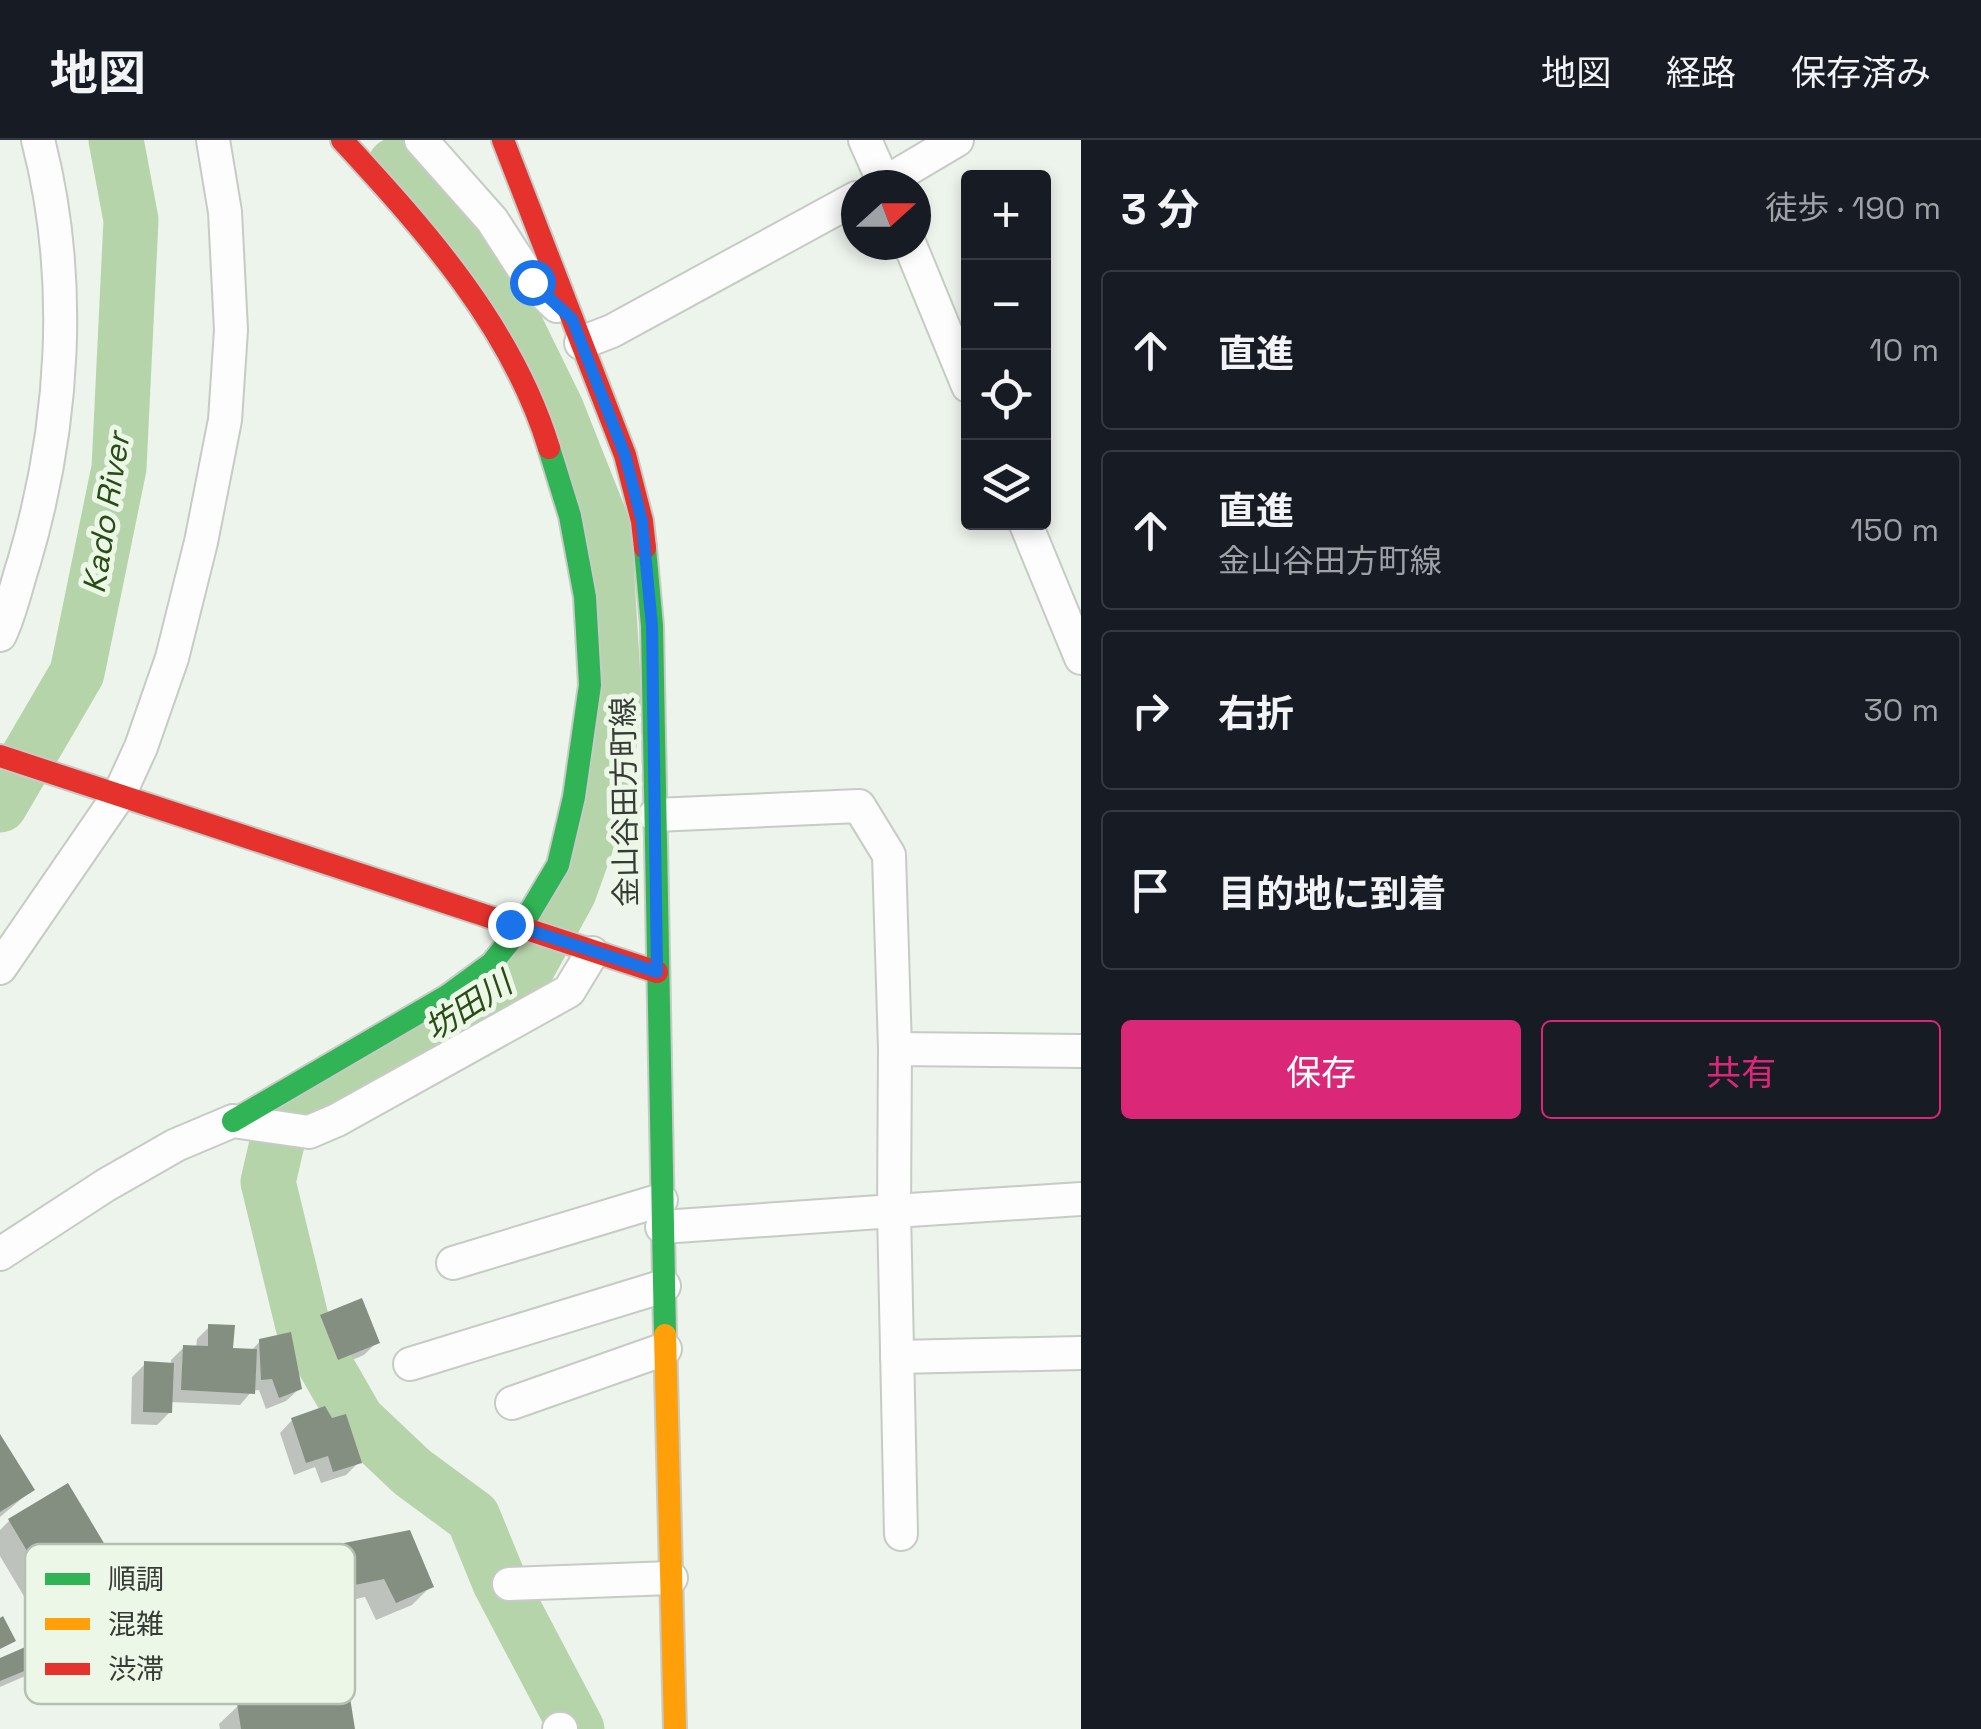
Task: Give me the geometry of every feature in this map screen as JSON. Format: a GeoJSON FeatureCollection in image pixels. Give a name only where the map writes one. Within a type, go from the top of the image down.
{"type":"FeatureCollection","features":[{"type":"Feature","properties":{"kind":"street"},"geometry":{"type":"LineString","coordinates":[[0,634],[36,519],[51,443],[62,335],[57,252],[38,140]]}},
{"type":"Feature","properties":{"kind":"street"},"geometry":{"type":"LineString","coordinates":[[0,968],[115,794],[142,746],[172,658],[225,420],[232,330],[225,212],[213,140]]}},
{"type":"Feature","properties":{"kind":"street"},"geometry":{"type":"LineString","coordinates":[[0,1254],[106,1184],[176,1145],[233,1121],[447,996],[492,962],[525,929],[558,866],[574,797],[590,686],[585,597],[570,516],[538,414],[479,301],[406,208],[342,140]]}},
{"type":"Feature","properties":{"kind":"street"},"geometry":{"type":"LineString","coordinates":[[421,140],[492,220],[532,282],[577,331],[612,331],[841,207]]}},
{"type":"Feature","properties":{"kind":"street","name":"金山谷田方町線"},"geometry":{"type":"LineString","coordinates":[[503,140],[625,455],[642,521],[652,626],[661,1213],[675,1729]]}},
{"type":"Feature","properties":{"kind":"street"},"geometry":{"type":"LineString","coordinates":[[865,140],[872,170]]}},
{"type":"Feature","properties":{"kind":"street"},"geometry":{"type":"LineString","coordinates":[[906,170],[957,140]]}},
{"type":"Feature","properties":{"kind":"street"},"geometry":{"type":"LineString","coordinates":[[916,260],[961,369]]}},
{"type":"Feature","properties":{"kind":"street"},"geometry":{"type":"LineString","coordinates":[[1028,530],[1081,658]]}},
{"type":"Feature","properties":{"kind":"street"},"geometry":{"type":"LineString","coordinates":[[0,756],[657,972]]}},
{"type":"Feature","properties":{"kind":"street"},"geometry":{"type":"LineString","coordinates":[[655,815],[859,806],[889,854],[901,1534]]}},
{"type":"Feature","properties":{"kind":"street"},"geometry":{"type":"LineString","coordinates":[[233,1121],[310,1132],[337,1120],[569,992],[584,950]]}},
{"type":"Feature","properties":{"kind":"street"},"geometry":{"type":"LineString","coordinates":[[895,1049],[1081,1050]]}},
{"type":"Feature","properties":{"kind":"street"},"geometry":{"type":"LineString","coordinates":[[453,1263],[661,1213],[894,1211],[1081,1199]]}},
{"type":"Feature","properties":{"kind":"street"},"geometry":{"type":"LineString","coordinates":[[410,1364],[664,1286]]}},
{"type":"Feature","properties":{"kind":"street"},"geometry":{"type":"LineString","coordinates":[[512,1402],[665,1349]]}},
{"type":"Feature","properties":{"kind":"street"},"geometry":{"type":"LineString","coordinates":[[897,1356],[1081,1353]]}},
{"type":"Feature","properties":{"kind":"street"},"geometry":{"type":"LineString","coordinates":[[509,1584],[671,1578]]}},
{"type":"Feature","properties":{"kind":"building"},"geometry":{"type":"Polygon","coordinates":[[[362,1298],[380,1343],[338,1360],[320,1315],[362,1298]]]}},
{"type":"Feature","properties":{"kind":"building"},"geometry":{"type":"Polygon","coordinates":[[[208,1324],[235,1325],[233,1348],[257,1349],[255,1394],[181,1390],[183,1345],[208,1346],[208,1324]]]}},
{"type":"Feature","properties":{"kind":"building"},"geometry":{"type":"Polygon","coordinates":[[[291,1332],[302,1389],[279,1398],[272,1379],[261,1380],[259,1339],[291,1332]]]}},
{"type":"Feature","properties":{"kind":"building"},"geometry":{"type":"Polygon","coordinates":[[[144,1361],[174,1363],[172,1413],[143,1412],[144,1361]]]}},
{"type":"Feature","properties":{"kind":"building"},"geometry":{"type":"Polygon","coordinates":[[[325,1406],[332,1418],[346,1414],[362,1463],[333,1472],[328,1456],[306,1463],[291,1418],[325,1406]]]}},
{"type":"Feature","properties":{"kind":"building"},"geometry":{"type":"Polygon","coordinates":[[[0,1434],[35,1490],[0,1512],[0,1434]]]}},
{"type":"Feature","properties":{"kind":"building"},"geometry":{"type":"Polygon","coordinates":[[[68,1483],[105,1544],[25,1544],[25,1548],[8,1519],[68,1483]]]}},
{"type":"Feature","properties":{"kind":"building"},"geometry":{"type":"Polygon","coordinates":[[[410,1530],[434,1587],[396,1603],[384,1579],[355,1585],[355,1544],[339,1544],[410,1530]]]}},
{"type":"Feature","properties":{"kind":"building"},"geometry":{"type":"Polygon","coordinates":[[[3,1616],[16,1641],[0,1649],[0,1618],[3,1616]]]}},
{"type":"Feature","properties":{"kind":"building"},"geometry":{"type":"Polygon","coordinates":[[[25,1647],[25,1671],[0,1681],[0,1658],[25,1647]]]}},
{"type":"Feature","properties":{"kind":"building"},"geometry":{"type":"Polygon","coordinates":[[[237,1704],[351,1704],[355,1729],[241,1729],[237,1704]]]}},
{"type":"Feature","properties":{"kind":"waterway","name":"Kado River"},"geometry":{"type":"LineString","coordinates":[[0,805],[77,673],[119,468],[131,220],[116,140]]}},
{"type":"Feature","properties":{"kind":"waterway","name":"坊田川"},"geometry":{"type":"LineString","coordinates":[[395,165],[485,263],[556,408],[604,529],[614,694],[604,794],[569,892],[529,965],[493,996],[311,1100],[281,1126],[268,1182],[303,1326],[357,1420],[412,1472],[473,1517],[500,1583],[577,1729]]}},
{"type":"Feature","properties":{"kind":"traffic: fast"},"geometry":{"type":"LineString","coordinates":[[233,1121],[447,996],[492,963],[521,927],[558,865],[574,797],[590,685],[585,597],[570,516],[549,448]]}},
{"type":"Feature","properties":{"kind":"traffic: fast"},"geometry":{"type":"LineString","coordinates":[[645,548],[652,626],[665,1335]]}},
{"type":"Feature","properties":{"kind":"traffic: slow"},"geometry":{"type":"LineString","coordinates":[[665,1335],[675,1729]]}},
{"type":"Feature","properties":{"kind":"traffic: jam"},"geometry":{"type":"LineString","coordinates":[[342,140],[435,246],[489,321],[533,404],[549,448]]}},
{"type":"Feature","properties":{"kind":"traffic: jam"},"geometry":{"type":"LineString","coordinates":[[503,140],[625,455],[645,548]]}},
{"type":"Feature","properties":{"kind":"traffic: jam"},"geometry":{"type":"LineString","coordinates":[[0,756],[657,972]]}},
{"type":"Feature","properties":{"kind":"route"},"geometry":{"type":"LineString","coordinates":[[510,924],[657,972],[652,626],[642,521],[625,455],[572,319],[532,282]]}}]}
